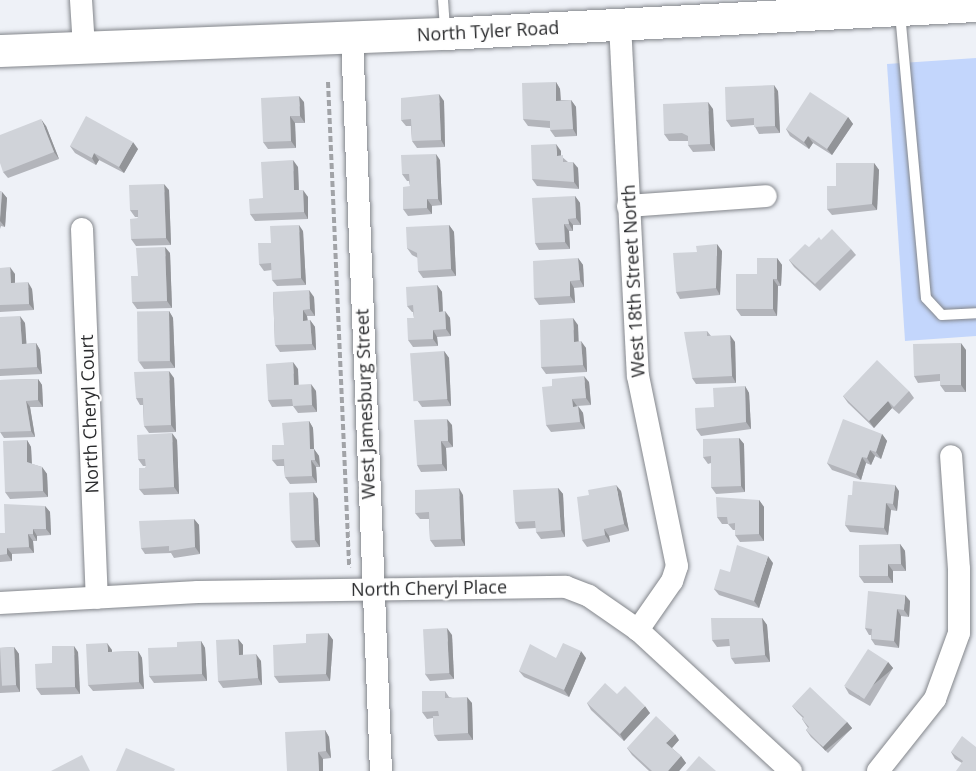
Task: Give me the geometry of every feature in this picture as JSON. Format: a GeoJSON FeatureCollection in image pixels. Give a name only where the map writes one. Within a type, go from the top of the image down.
{"type":"FeatureCollection","features":[{"type":"Feature","properties":{"kind":"main road","name":"North Tyler Road"},"geometry":{"type":"LineString","coordinates":[[0,51],[445,34],[880,7],[976,6]]}},
{"type":"Feature","properties":{"kind":"street"},"geometry":{"type":"LineString","coordinates":[[81,0],[84,48]]}},
{"type":"Feature","properties":{"kind":"street","name":"West 18th Street North"},"geometry":{"type":"LineString","coordinates":[[620,24],[638,376],[677,566],[672,581],[638,630]]}},
{"type":"Feature","properties":{"kind":"street","name":"West Jamesburg Street"},"geometry":{"type":"LineString","coordinates":[[352,37],[381,771]]}},
{"type":"Feature","properties":{"kind":"street"},"geometry":{"type":"LineString","coordinates":[[628,206],[766,196]]}},
{"type":"Feature","properties":{"kind":"street","name":"North Cheryl Court"},"geometry":{"type":"LineString","coordinates":[[82,229],[97,598]]}},
{"type":"Feature","properties":{"kind":"street"},"geometry":{"type":"LineString","coordinates":[[878,771],[935,699],[959,633],[959,569],[951,456]]}},
{"type":"Feature","properties":{"kind":"street","name":"North Cheryl Place"},"geometry":{"type":"LineString","coordinates":[[0,603],[374,589],[566,587],[589,596],[638,630],[791,771]]}},
{"type":"Feature","properties":{"kind":"lane"},"geometry":{"type":"LineString","coordinates":[[443,0],[445,34]]}},
{"type":"Feature","properties":{"kind":"lane"},"geometry":{"type":"LineString","coordinates":[[880,7],[926,298],[942,315],[976,312]]}},
{"type":"Feature","properties":{"kind":"path"},"geometry":{"type":"LineString","coordinates":[[327,82],[349,568]]}},
{"type":"Feature","properties":{"kind":"shaded area"},"geometry":{"type":"Polygon","coordinates":[[[976,58],[976,336],[905,341],[887,64],[976,58]]]}},
{"type":"Feature","properties":{"kind":"building"},"geometry":{"type":"Polygon","coordinates":[[[556,82],[556,101],[571,100],[573,129],[550,130],[550,121],[523,119],[522,83],[556,82]]]}},
{"type":"Feature","properties":{"kind":"building"},"geometry":{"type":"Polygon","coordinates":[[[774,85],[775,126],[754,127],[754,118],[726,120],[725,87],[774,85]]]}},
{"type":"Feature","properties":{"kind":"building"},"geometry":{"type":"Polygon","coordinates":[[[810,92],[848,117],[827,149],[808,136],[804,142],[786,129],[810,92]]]}},
{"type":"Feature","properties":{"kind":"building"},"geometry":{"type":"Polygon","coordinates":[[[439,94],[441,140],[412,141],[411,119],[401,120],[401,98],[439,94]]]}},
{"type":"Feature","properties":{"kind":"building"},"geometry":{"type":"Polygon","coordinates":[[[299,96],[300,116],[290,116],[291,141],[263,142],[261,98],[299,96]]]}},
{"type":"Feature","properties":{"kind":"building"},"geometry":{"type":"Polygon","coordinates":[[[708,102],[710,144],[688,145],[688,136],[682,133],[664,134],[663,104],[708,102]]]}},
{"type":"Feature","properties":{"kind":"building"},"geometry":{"type":"Polygon","coordinates":[[[86,116],[133,142],[119,167],[94,153],[92,158],[70,146],[86,116]]]}},
{"type":"Feature","properties":{"kind":"building"},"geometry":{"type":"Polygon","coordinates":[[[41,119],[54,152],[3,172],[0,163],[0,135],[41,119]]]}},
{"type":"Feature","properties":{"kind":"building"},"geometry":{"type":"Polygon","coordinates":[[[556,144],[557,156],[563,155],[563,162],[573,162],[574,182],[532,179],[531,145],[556,144]]]}},
{"type":"Feature","properties":{"kind":"building"},"geometry":{"type":"Polygon","coordinates":[[[436,154],[438,199],[427,199],[427,208],[403,209],[403,187],[410,186],[409,174],[402,174],[401,155],[436,154]]]}},
{"type":"Feature","properties":{"kind":"building"},"geometry":{"type":"Polygon","coordinates":[[[293,160],[294,190],[303,190],[304,212],[250,214],[249,199],[263,198],[261,162],[293,160]]]}},
{"type":"Feature","properties":{"kind":"building"},"geometry":{"type":"Polygon","coordinates":[[[836,163],[874,163],[872,204],[827,209],[827,186],[836,186],[836,163]]]}},
{"type":"Feature","properties":{"kind":"building"},"geometry":{"type":"Polygon","coordinates":[[[164,184],[166,238],[131,239],[130,219],[138,218],[138,210],[130,210],[129,185],[164,184]]]}},
{"type":"Feature","properties":{"kind":"building"},"geometry":{"type":"Polygon","coordinates":[[[0,191],[2,192],[0,218],[0,191]]]}},
{"type":"Feature","properties":{"kind":"building"},"geometry":{"type":"Polygon","coordinates":[[[575,196],[576,218],[568,219],[569,224],[564,224],[565,242],[535,243],[532,198],[575,196]]]}},
{"type":"Feature","properties":{"kind":"building"},"geometry":{"type":"Polygon","coordinates":[[[299,225],[301,278],[272,280],[271,263],[259,264],[258,243],[271,243],[270,226],[299,225]]]}},
{"type":"Feature","properties":{"kind":"building"},"geometry":{"type":"Polygon","coordinates":[[[449,225],[451,269],[418,271],[417,253],[407,248],[406,227],[449,225]]]}},
{"type":"Feature","properties":{"kind":"building"},"geometry":{"type":"Polygon","coordinates":[[[832,229],[851,249],[815,284],[789,260],[805,244],[809,247],[819,237],[821,240],[832,229]]]}},
{"type":"Feature","properties":{"kind":"building"},"geometry":{"type":"Polygon","coordinates":[[[717,244],[716,288],[676,292],[673,253],[697,252],[696,246],[717,244]]]}},
{"type":"Feature","properties":{"kind":"building"},"geometry":{"type":"Polygon","coordinates":[[[165,247],[167,301],[132,302],[131,276],[138,276],[136,248],[165,247]]]}},
{"type":"Feature","properties":{"kind":"building"},"geometry":{"type":"Polygon","coordinates":[[[578,258],[580,280],[570,281],[570,296],[534,298],[533,261],[578,258]]]}},
{"type":"Feature","properties":{"kind":"building"},"geometry":{"type":"Polygon","coordinates":[[[757,258],[777,258],[777,279],[773,279],[773,309],[736,309],[736,274],[757,274],[757,258]]]}},
{"type":"Feature","properties":{"kind":"building"},"geometry":{"type":"Polygon","coordinates":[[[10,267],[11,283],[28,282],[29,304],[0,305],[0,268],[10,267]]]}},
{"type":"Feature","properties":{"kind":"building"},"geometry":{"type":"Polygon","coordinates":[[[437,285],[439,312],[445,311],[446,329],[433,330],[433,339],[408,340],[407,318],[414,318],[413,305],[407,306],[406,287],[437,285]]]}},
{"type":"Feature","properties":{"kind":"building"},"geometry":{"type":"Polygon","coordinates":[[[309,290],[310,309],[303,310],[303,321],[310,320],[312,344],[275,345],[273,292],[309,290]]]}},
{"type":"Feature","properties":{"kind":"building"},"geometry":{"type":"Polygon","coordinates":[[[169,311],[170,361],[138,362],[137,312],[169,311]]]}},
{"type":"Feature","properties":{"kind":"building"},"geometry":{"type":"Polygon","coordinates":[[[20,316],[22,344],[36,343],[37,367],[0,369],[0,317],[20,316]]]}},
{"type":"Feature","properties":{"kind":"building"},"geometry":{"type":"Polygon","coordinates":[[[573,318],[574,342],[581,341],[583,365],[541,367],[540,320],[573,318]]]}},
{"type":"Feature","properties":{"kind":"building"},"geometry":{"type":"Polygon","coordinates":[[[707,331],[707,336],[730,335],[732,376],[692,378],[684,332],[707,331]]]}},
{"type":"Feature","properties":{"kind":"building"},"geometry":{"type":"Polygon","coordinates":[[[961,343],[961,385],[940,385],[940,374],[914,376],[913,344],[961,343]]]}},
{"type":"Feature","properties":{"kind":"building"},"geometry":{"type":"Polygon","coordinates":[[[444,351],[447,399],[413,401],[410,353],[444,351]]]}},
{"type":"Feature","properties":{"kind":"building"},"geometry":{"type":"Polygon","coordinates":[[[877,360],[909,391],[894,407],[888,401],[869,421],[843,396],[877,360]]]}},
{"type":"Feature","properties":{"kind":"building"},"geometry":{"type":"Polygon","coordinates":[[[293,362],[294,385],[311,384],[312,405],[293,406],[292,399],[268,400],[266,364],[293,362]]]}},
{"type":"Feature","properties":{"kind":"building"},"geometry":{"type":"Polygon","coordinates":[[[169,371],[171,425],[144,426],[143,398],[136,398],[134,372],[169,371]]]}},
{"type":"Feature","properties":{"kind":"building"},"geometry":{"type":"Polygon","coordinates":[[[584,376],[586,398],[572,399],[573,407],[578,406],[580,422],[546,425],[542,387],[552,386],[552,379],[584,376]]]}},
{"type":"Feature","properties":{"kind":"building"},"geometry":{"type":"Polygon","coordinates":[[[38,379],[38,400],[26,401],[31,431],[0,432],[0,380],[38,379]]]}},
{"type":"Feature","properties":{"kind":"building"},"geometry":{"type":"Polygon","coordinates":[[[745,386],[746,422],[696,429],[695,408],[714,407],[713,388],[745,386]]]}},
{"type":"Feature","properties":{"kind":"building"},"geometry":{"type":"Polygon","coordinates":[[[447,419],[448,441],[441,441],[442,464],[417,465],[414,420],[447,419]]]}},
{"type":"Feature","properties":{"kind":"building"},"geometry":{"type":"Polygon","coordinates":[[[843,419],[882,434],[876,452],[870,450],[867,458],[862,457],[856,474],[827,463],[843,419]]]}},
{"type":"Feature","properties":{"kind":"building"},"geometry":{"type":"Polygon","coordinates":[[[309,421],[310,449],[314,449],[315,460],[311,460],[312,476],[285,477],[284,459],[272,460],[272,445],[284,445],[282,423],[309,421]]]}},
{"type":"Feature","properties":{"kind":"building"},"geometry":{"type":"Polygon","coordinates":[[[172,433],[174,487],[139,489],[139,468],[146,468],[145,459],[138,459],[137,435],[172,433]]]}},
{"type":"Feature","properties":{"kind":"building"},"geometry":{"type":"Polygon","coordinates":[[[739,438],[741,486],[711,487],[711,456],[703,457],[703,439],[739,438]]]}},
{"type":"Feature","properties":{"kind":"building"},"geometry":{"type":"Polygon","coordinates":[[[27,440],[27,462],[42,467],[43,491],[5,492],[3,441],[27,440]]]}},
{"type":"Feature","properties":{"kind":"building"},"geometry":{"type":"Polygon","coordinates":[[[853,481],[895,485],[893,504],[886,503],[884,528],[845,525],[848,495],[852,495],[853,481]]]}},
{"type":"Feature","properties":{"kind":"building"},"geometry":{"type":"Polygon","coordinates":[[[616,485],[624,524],[604,529],[605,535],[582,540],[577,497],[589,495],[588,490],[616,485]]]}},
{"type":"Feature","properties":{"kind":"building"},"geometry":{"type":"Polygon","coordinates":[[[459,488],[461,539],[430,540],[429,512],[415,513],[415,490],[459,488]]]}},
{"type":"Feature","properties":{"kind":"building"},"geometry":{"type":"Polygon","coordinates":[[[558,488],[561,530],[536,532],[535,521],[515,522],[513,490],[558,488]]]}},
{"type":"Feature","properties":{"kind":"building"},"geometry":{"type":"Polygon","coordinates":[[[313,492],[315,540],[291,541],[289,493],[313,492]]]}},
{"type":"Feature","properties":{"kind":"building"},"geometry":{"type":"Polygon","coordinates":[[[716,497],[759,500],[759,534],[735,535],[735,523],[728,524],[727,517],[717,517],[716,497]]]}},
{"type":"Feature","properties":{"kind":"building"},"geometry":{"type":"Polygon","coordinates":[[[4,504],[45,506],[46,529],[33,529],[33,534],[28,534],[29,547],[7,548],[7,554],[0,555],[0,533],[5,533],[4,504]]]}},
{"type":"Feature","properties":{"kind":"building"},"geometry":{"type":"Polygon","coordinates":[[[194,519],[195,547],[169,551],[169,546],[141,548],[139,521],[194,519]]]}},
{"type":"Feature","properties":{"kind":"building"},"geometry":{"type":"Polygon","coordinates":[[[900,544],[901,564],[888,564],[888,576],[859,576],[859,545],[900,544]]]}},
{"type":"Feature","properties":{"kind":"building"},"geometry":{"type":"Polygon","coordinates":[[[737,545],[768,556],[754,601],[714,589],[720,569],[730,572],[737,545]]]}},
{"type":"Feature","properties":{"kind":"building"},"geometry":{"type":"Polygon","coordinates":[[[868,591],[905,595],[904,610],[897,609],[894,641],[871,639],[872,629],[865,628],[868,591]]]}},
{"type":"Feature","properties":{"kind":"building"},"geometry":{"type":"Polygon","coordinates":[[[711,618],[762,618],[765,655],[731,658],[729,639],[712,640],[711,618]]]}},
{"type":"Feature","properties":{"kind":"building"},"geometry":{"type":"Polygon","coordinates":[[[447,628],[449,673],[425,674],[423,629],[447,628]]]}},
{"type":"Feature","properties":{"kind":"building"},"geometry":{"type":"Polygon","coordinates":[[[328,633],[326,674],[274,676],[273,645],[306,643],[306,634],[328,633]]]}},
{"type":"Feature","properties":{"kind":"building"},"geometry":{"type":"Polygon","coordinates":[[[238,639],[239,655],[256,654],[258,678],[218,681],[216,640],[238,639]]]}},
{"type":"Feature","properties":{"kind":"building"},"geometry":{"type":"Polygon","coordinates":[[[201,641],[202,674],[149,676],[148,648],[177,647],[177,642],[201,641]]]}},
{"type":"Feature","properties":{"kind":"building"},"geometry":{"type":"Polygon","coordinates":[[[107,643],[108,652],[138,651],[139,682],[88,685],[86,644],[107,643]]]}},
{"type":"Feature","properties":{"kind":"building"},"geometry":{"type":"Polygon","coordinates":[[[563,643],[581,651],[564,690],[519,671],[530,644],[556,658],[563,643]]]}},
{"type":"Feature","properties":{"kind":"building"},"geometry":{"type":"Polygon","coordinates":[[[52,646],[74,646],[75,687],[36,688],[35,664],[52,663],[52,646]]]}},
{"type":"Feature","properties":{"kind":"building"},"geometry":{"type":"Polygon","coordinates":[[[14,647],[16,685],[2,686],[0,648],[14,647]]]}},
{"type":"Feature","properties":{"kind":"building"},"geometry":{"type":"Polygon","coordinates":[[[868,649],[888,662],[864,699],[844,686],[868,649]]]}},
{"type":"Feature","properties":{"kind":"building"},"geometry":{"type":"Polygon","coordinates":[[[605,683],[617,694],[625,686],[645,706],[620,734],[587,703],[605,683]]]}},
{"type":"Feature","properties":{"kind":"building"},"geometry":{"type":"Polygon","coordinates":[[[810,687],[847,722],[823,747],[806,730],[809,727],[802,719],[804,717],[792,706],[810,687]]]}},
{"type":"Feature","properties":{"kind":"building"},"geometry":{"type":"Polygon","coordinates":[[[422,691],[445,691],[445,698],[467,697],[468,733],[434,735],[433,716],[439,716],[438,711],[422,712],[422,691]]]}},
{"type":"Feature","properties":{"kind":"building"},"geometry":{"type":"Polygon","coordinates":[[[656,716],[675,734],[666,743],[681,756],[668,771],[652,771],[627,748],[656,716]]]}},
{"type":"Feature","properties":{"kind":"building"},"geometry":{"type":"Polygon","coordinates":[[[325,730],[326,751],[318,752],[319,771],[287,771],[285,732],[325,730]]]}},
{"type":"Feature","properties":{"kind":"building"},"geometry":{"type":"Polygon","coordinates":[[[962,736],[976,747],[976,771],[956,771],[963,761],[951,752],[962,736]]]}},
{"type":"Feature","properties":{"kind":"building"},"geometry":{"type":"Polygon","coordinates":[[[126,748],[175,769],[174,771],[116,771],[126,748]]]}},
{"type":"Feature","properties":{"kind":"building"},"geometry":{"type":"Polygon","coordinates":[[[82,755],[90,771],[51,771],[82,755]]]}},
{"type":"Feature","properties":{"kind":"building"},"geometry":{"type":"Polygon","coordinates":[[[699,756],[716,771],[686,771],[699,756]]]}}]}
